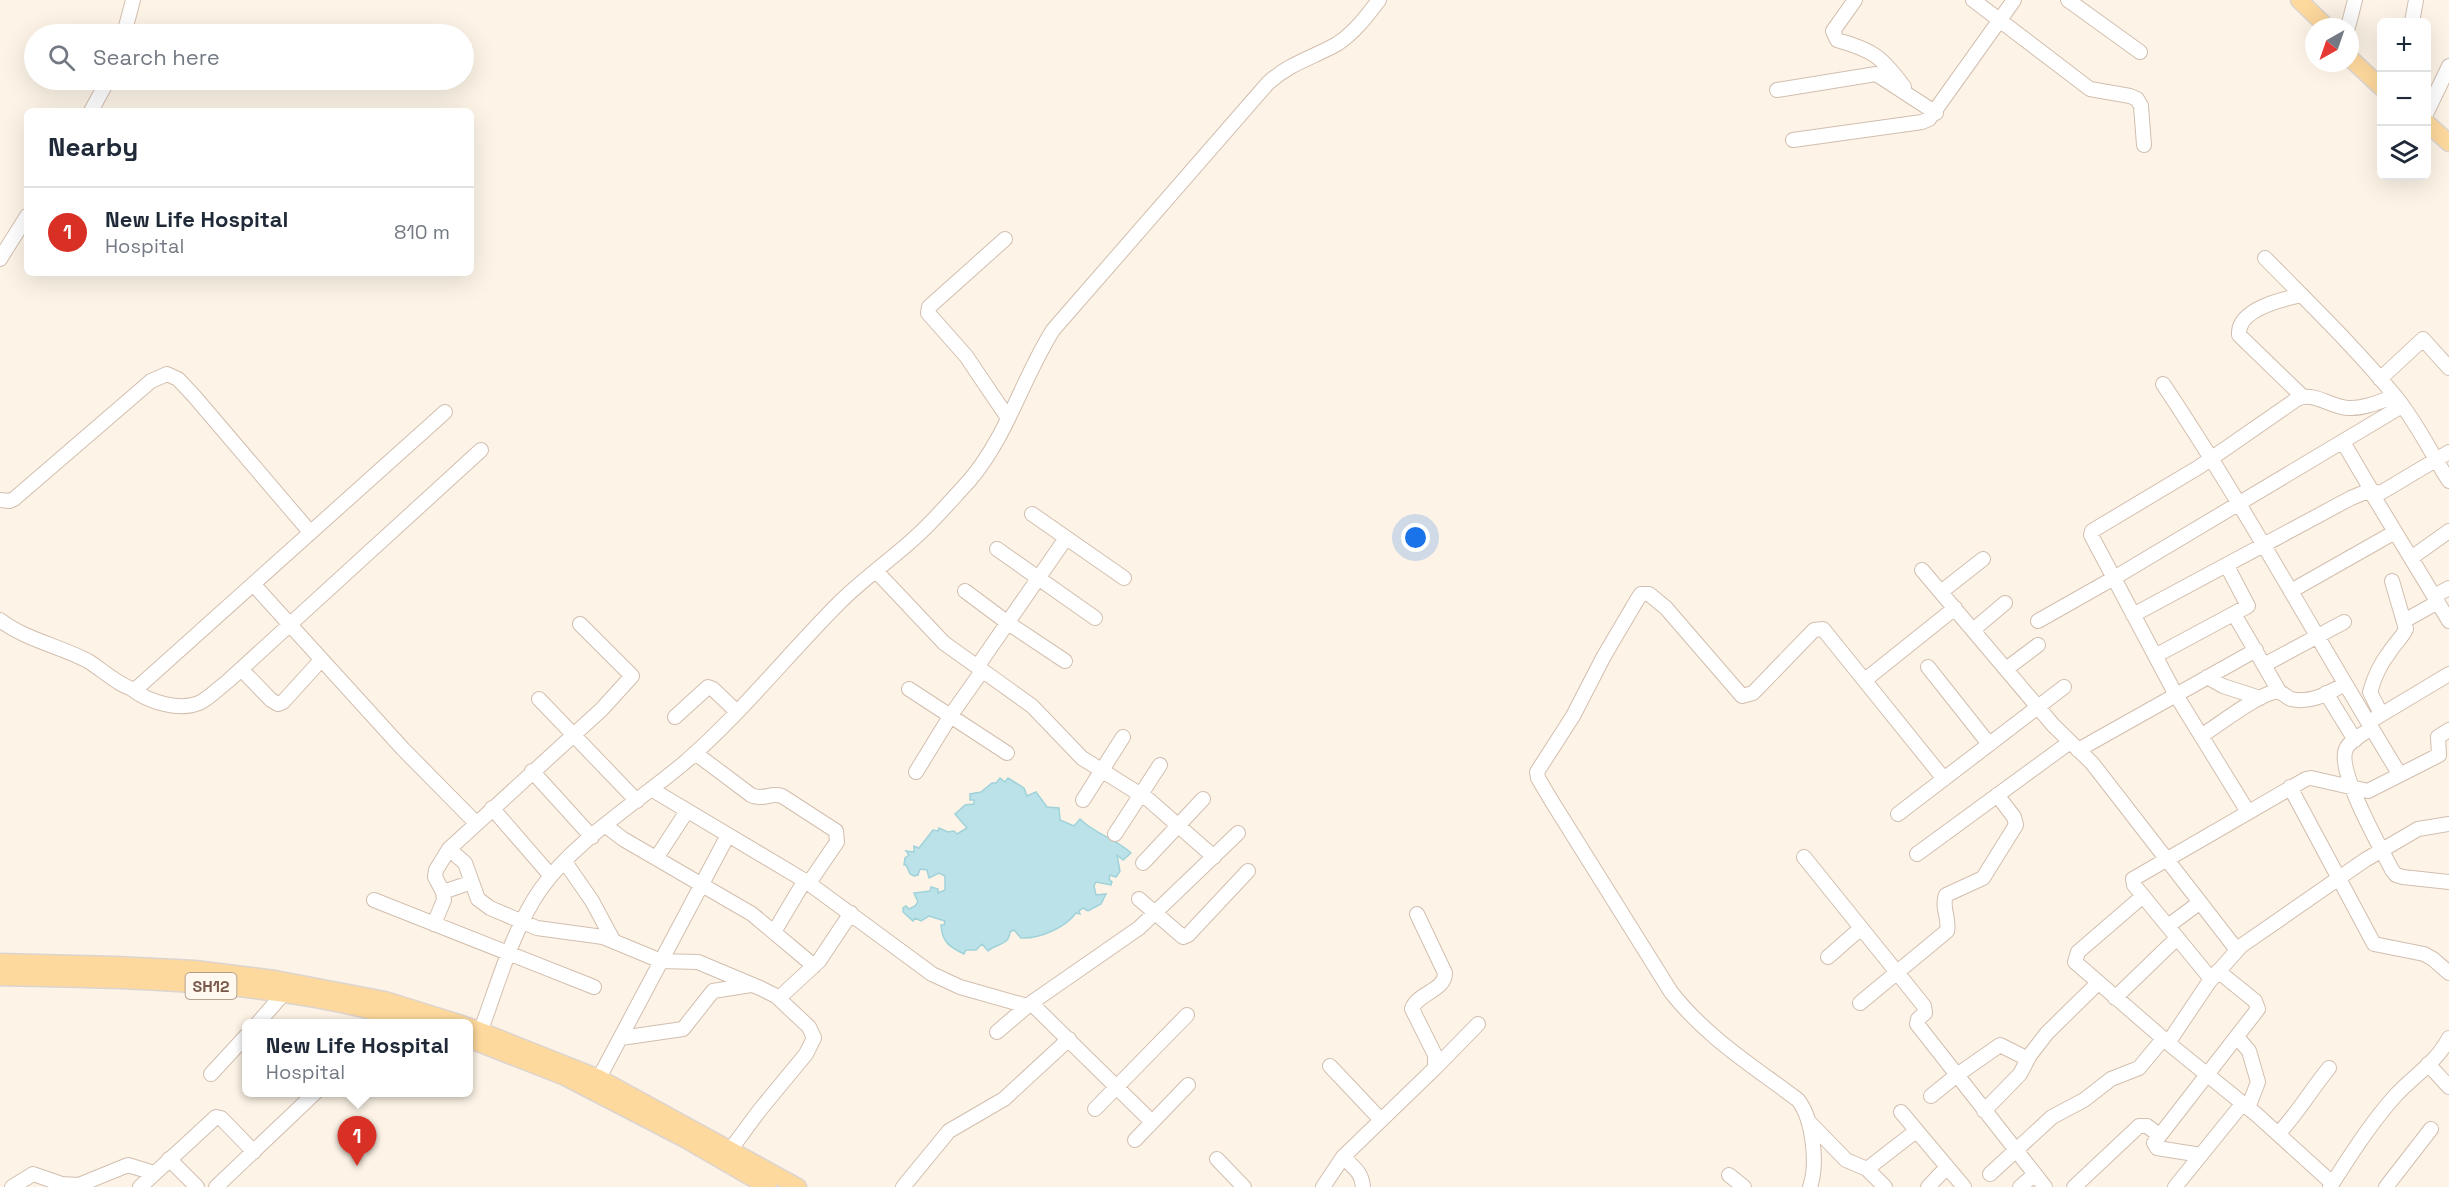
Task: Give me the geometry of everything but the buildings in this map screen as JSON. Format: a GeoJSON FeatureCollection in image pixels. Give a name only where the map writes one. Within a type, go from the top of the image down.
{"type":"FeatureCollection","features":[{"type":"Feature","properties":{"kind":"main road"},"geometry":{"type":"LineString","coordinates":[[2291,0],[2310,18]]}},
{"type":"Feature","properties":{"kind":"main road"},"geometry":{"type":"LineString","coordinates":[[2299,0],[2318,18]]}},
{"type":"Feature","properties":{"kind":"main road"},"geometry":{"type":"LineString","coordinates":[[2359,58],[2377,77]]}},
{"type":"Feature","properties":{"kind":"main road"},"geometry":{"type":"LineString","coordinates":[[2359,65],[2377,78]]}},
{"type":"Feature","properties":{"kind":"main road"},"geometry":{"type":"LineString","coordinates":[[2431,126],[2449,143]]}},
{"type":"Feature","properties":{"kind":"main road"},"geometry":{"type":"LineString","coordinates":[[2431,136],[2449,153]]}},
{"type":"Feature","properties":{"kind":"main road"},"geometry":{"type":"LineString","coordinates":[[0,962],[195,969],[275,979],[385,1000],[449,1019]]}},
{"type":"Feature","properties":{"kind":"main road","name":"SH12"},"geometry":{"type":"LineString","coordinates":[[0,977],[146,980],[284,993],[386,1019]]}},
{"type":"Feature","properties":{"kind":"main road"},"geometry":{"type":"LineString","coordinates":[[473,1034],[599,1078],[798,1187]]}},
{"type":"Feature","properties":{"kind":"main road"},"geometry":{"type":"LineString","coordinates":[[473,1034],[565,1077],[683,1138],[758,1185]]}},
{"type":"Feature","properties":{"kind":"street"},"geometry":{"type":"LineString","coordinates":[[127,24],[133,0]]}},
{"type":"Feature","properties":{"kind":"street"},"geometry":{"type":"LineString","coordinates":[[473,1034],[522,923],[532,903],[551,876],[592,837],[695,753],[841,601],[922,532],[970,479],[994,447],[1039,353],[1053,330],[1268,83],[1282,70],[1339,42],[1356,28],[1379,0]]}},
{"type":"Feature","properties":{"kind":"street"},"geometry":{"type":"LineString","coordinates":[[1855,0],[1833,31],[1834,36],[1837,40],[1873,53],[1892,70],[1911,95]]}},
{"type":"Feature","properties":{"kind":"street"},"geometry":{"type":"LineString","coordinates":[[1973,0],[2001,19],[2090,89],[2137,99],[2141,106],[2144,146]]}},
{"type":"Feature","properties":{"kind":"street"},"geometry":{"type":"LineString","coordinates":[[1792,141],[1922,122],[1936,113],[2014,0]]}},
{"type":"Feature","properties":{"kind":"street"},"geometry":{"type":"LineString","coordinates":[[2068,0],[2140,52]]}},
{"type":"Feature","properties":{"kind":"street"},"geometry":{"type":"LineString","coordinates":[[2350,18],[2355,0]]}},
{"type":"Feature","properties":{"kind":"street"},"geometry":{"type":"LineString","coordinates":[[2413,18],[2416,0]]}},
{"type":"Feature","properties":{"kind":"street"},"geometry":{"type":"LineString","coordinates":[[2431,105],[2449,66]]}},
{"type":"Feature","properties":{"kind":"street"},"geometry":{"type":"LineString","coordinates":[[1777,90],[1876,74],[1936,113]]}},
{"type":"Feature","properties":{"kind":"street"},"geometry":{"type":"LineString","coordinates":[[93,108],[103,90]]}},
{"type":"Feature","properties":{"kind":"street"},"geometry":{"type":"LineString","coordinates":[[0,259],[24,221]]}},
{"type":"Feature","properties":{"kind":"street"},"geometry":{"type":"LineString","coordinates":[[1005,239],[929,307],[928,313],[966,356],[1008,418]]}},
{"type":"Feature","properties":{"kind":"street"},"geometry":{"type":"LineString","coordinates":[[2265,258],[2399,401],[2449,481]]}},
{"type":"Feature","properties":{"kind":"street"},"geometry":{"type":"LineString","coordinates":[[2302,295],[2265,305],[2244,320],[2239,329],[2239,335],[2302,396]]}},
{"type":"Feature","properties":{"kind":"street"},"geometry":{"type":"LineString","coordinates":[[2380,379],[2422,339],[2449,368]]}},
{"type":"Feature","properties":{"kind":"street"},"geometry":{"type":"LineString","coordinates":[[0,500],[14,499],[151,381],[167,374],[178,379],[194,396],[310,532]]}},
{"type":"Feature","properties":{"kind":"street"},"geometry":{"type":"LineString","coordinates":[[2163,384],[2240,503],[2400,775]]}},
{"type":"Feature","properties":{"kind":"street"},"geometry":{"type":"LineString","coordinates":[[2248,812],[2176,695],[2091,536],[2092,531],[2212,458],[2302,396],[2348,408],[2399,401]]}},
{"type":"Feature","properties":{"kind":"street"},"geometry":{"type":"LineString","coordinates":[[2038,621],[2343,441],[2399,401]]}},
{"type":"Feature","properties":{"kind":"street"},"geometry":{"type":"LineString","coordinates":[[132,689],[139,687],[445,412]]}},
{"type":"Feature","properties":{"kind":"street"},"geometry":{"type":"LineString","coordinates":[[2343,441],[2449,621]]}},
{"type":"Feature","properties":{"kind":"street"},"geometry":{"type":"LineString","coordinates":[[0,620],[15,630],[87,661],[156,703],[195,704],[202,701],[241,669],[482,450]]}},
{"type":"Feature","properties":{"kind":"street"},"geometry":{"type":"LineString","coordinates":[[2133,615],[2351,498],[2363,493],[2382,492],[2449,452]]}},
{"type":"Feature","properties":{"kind":"street"},"geometry":{"type":"LineString","coordinates":[[1032,514],[1124,578]]}},
{"type":"Feature","properties":{"kind":"street"},"geometry":{"type":"LineString","coordinates":[[2411,558],[2449,531]]}},
{"type":"Feature","properties":{"kind":"street"},"geometry":{"type":"LineString","coordinates":[[2291,591],[2395,532]]}},
{"type":"Feature","properties":{"kind":"street"},"geometry":{"type":"LineString","coordinates":[[916,772],[1008,623],[1066,538]]}},
{"type":"Feature","properties":{"kind":"street"},"geometry":{"type":"LineString","coordinates":[[997,549],[1095,618]]}},
{"type":"Feature","properties":{"kind":"street"},"geometry":{"type":"LineString","coordinates":[[1941,592],[1983,560]]}},
{"type":"Feature","properties":{"kind":"street"},"geometry":{"type":"LineString","coordinates":[[2155,656],[2246,608],[2248,603],[2227,566]]}},
{"type":"Feature","properties":{"kind":"street"},"geometry":{"type":"LineString","coordinates":[[1922,570],[2038,706],[2092,763],[2237,950]]}},
{"type":"Feature","properties":{"kind":"street"},"geometry":{"type":"LineString","coordinates":[[876,571],[944,643],[1032,706],[1076,753],[1140,795],[1214,857]]}},
{"type":"Feature","properties":{"kind":"street"},"geometry":{"type":"LineString","coordinates":[[2381,714],[2370,692],[2373,681],[2385,658],[2406,629],[2392,581]]}},
{"type":"Feature","properties":{"kind":"street"},"geometry":{"type":"LineString","coordinates":[[253,584],[403,749],[476,823]]}},
{"type":"Feature","properties":{"kind":"street"},"geometry":{"type":"LineString","coordinates":[[2404,621],[2449,588]]}},
{"type":"Feature","properties":{"kind":"street"},"geometry":{"type":"LineString","coordinates":[[965,591],[1065,661]]}},
{"type":"Feature","properties":{"kind":"street"},"geometry":{"type":"LineString","coordinates":[[1810,1187],[1814,1164],[1809,1122],[1804,1107],[1798,1100],[1726,1047],[1685,1010],[1671,992],[1551,800],[1537,772],[1573,716],[1604,656],[1641,594],[1649,594],[1666,608],[1742,696],[1753,693],[1818,628],[1830,636],[1944,779]]}},
{"type":"Feature","properties":{"kind":"street"},"geometry":{"type":"LineString","coordinates":[[1973,630],[2005,603]]}},
{"type":"Feature","properties":{"kind":"street"},"geometry":{"type":"LineString","coordinates":[[1866,680],[1955,608]]}},
{"type":"Feature","properties":{"kind":"street"},"geometry":{"type":"LineString","coordinates":[[2234,614],[2279,691],[2292,699],[2314,699],[2345,684]]}},
{"type":"Feature","properties":{"kind":"street"},"geometry":{"type":"LineString","coordinates":[[2264,665],[2344,622]]}},
{"type":"Feature","properties":{"kind":"street"},"geometry":{"type":"LineString","coordinates":[[434,924],[444,900],[443,892],[435,877],[436,870],[449,849],[602,709],[632,676],[580,624]]}},
{"type":"Feature","properties":{"kind":"street"},"geometry":{"type":"LineString","coordinates":[[2006,669],[2038,645]]}},
{"type":"Feature","properties":{"kind":"street"},"geometry":{"type":"LineString","coordinates":[[1917,854],[1997,795],[2074,746],[2176,695],[2256,650]]}},
{"type":"Feature","properties":{"kind":"street"},"geometry":{"type":"LineString","coordinates":[[241,669],[271,700],[278,704],[283,702],[321,660]]}},
{"type":"Feature","properties":{"kind":"street"},"geometry":{"type":"LineString","coordinates":[[1928,667],[1989,744]]}},
{"type":"Feature","properties":{"kind":"street"},"geometry":{"type":"LineString","coordinates":[[2449,674],[2381,714],[2346,748],[2344,753],[2351,788],[2396,876],[2449,882]]}},
{"type":"Feature","properties":{"kind":"street"},"geometry":{"type":"LineString","coordinates":[[2207,677],[2223,686],[2260,698]]}},
{"type":"Feature","properties":{"kind":"street"},"geometry":{"type":"LineString","coordinates":[[675,717],[708,687],[736,711]]}},
{"type":"Feature","properties":{"kind":"street"},"geometry":{"type":"LineString","coordinates":[[1898,814],[2064,687]]}},
{"type":"Feature","properties":{"kind":"street"},"geometry":{"type":"LineString","coordinates":[[909,688],[1007,753]]}},
{"type":"Feature","properties":{"kind":"street"},"geometry":{"type":"LineString","coordinates":[[2201,736],[2260,698],[2279,691]]}},
{"type":"Feature","properties":{"kind":"street"},"geometry":{"type":"LineString","coordinates":[[2326,693],[2355,740]]}},
{"type":"Feature","properties":{"kind":"street"},"geometry":{"type":"LineString","coordinates":[[539,699],[637,801]]}},
{"type":"Feature","properties":{"kind":"street"},"geometry":{"type":"LineString","coordinates":[[2200,1155],[2157,1148],[2154,1143],[2258,1009],[2258,1004],[2215,975],[2177,938],[2143,897],[2132,881],[2133,879],[2290,787],[2311,778],[2368,791],[2439,755],[2438,737],[2449,730]]}},
{"type":"Feature","properties":{"kind":"street"},"geometry":{"type":"LineString","coordinates":[[1083,800],[1123,737]]}},
{"type":"Feature","properties":{"kind":"street"},"geometry":{"type":"LineString","coordinates":[[695,753],[751,795],[759,798],[777,794],[782,796],[836,831],[837,842],[774,932]]}},
{"type":"Feature","properties":{"kind":"street"},"geometry":{"type":"LineString","coordinates":[[1115,834],[1160,765]]}},
{"type":"Feature","properties":{"kind":"street"},"geometry":{"type":"LineString","coordinates":[[532,771],[592,837]]}},
{"type":"Feature","properties":{"kind":"street"},"geometry":{"type":"LineString","coordinates":[[2290,787],[2374,944],[2424,954],[2449,974]]}},
{"type":"Feature","properties":{"kind":"street"},"geometry":{"type":"LineString","coordinates":[[651,789],[807,882],[944,980],[960,987],[1029,1004],[1069,1039],[1152,1122]]}},
{"type":"Feature","properties":{"kind":"street"},"geometry":{"type":"LineString","coordinates":[[1860,1003],[1947,931],[1944,903],[1946,895],[1983,878],[2016,825],[2014,817],[1997,795]]}},
{"type":"Feature","properties":{"kind":"street"},"geometry":{"type":"LineString","coordinates":[[1143,863],[1203,799]]}},
{"type":"Feature","properties":{"kind":"street"},"geometry":{"type":"LineString","coordinates":[[492,808],[551,876]]}},
{"type":"Feature","properties":{"kind":"street"},"geometry":{"type":"LineString","coordinates":[[657,857],[687,811]]}},
{"type":"Feature","properties":{"kind":"street"},"geometry":{"type":"LineString","coordinates":[[1990,1174],[2052,1117],[2084,1100],[2111,1079],[2139,1068],[2166,1041],[2215,975],[2237,950],[2257,934],[2340,877],[2418,829],[2449,824]]}},
{"type":"Feature","properties":{"kind":"street"},"geometry":{"type":"LineString","coordinates":[[606,826],[623,839],[752,914],[814,966]]}},
{"type":"Feature","properties":{"kind":"street"},"geometry":{"type":"LineString","coordinates":[[997,1032],[1029,1004],[1156,914],[1238,832]]}},
{"type":"Feature","properties":{"kind":"street"},"geometry":{"type":"LineString","coordinates":[[599,1078],[728,835]]}},
{"type":"Feature","properties":{"kind":"street"},"geometry":{"type":"LineString","coordinates":[[449,849],[465,863],[475,892],[483,904],[522,923],[547,931],[593,934],[613,940],[661,961],[698,962],[779,998],[809,1027],[814,1038],[808,1051],[731,1149]]}},
{"type":"Feature","properties":{"kind":"street"},"geometry":{"type":"LineString","coordinates":[[1804,857],[1926,1010],[1918,1019],[1917,1024],[2045,1187]]}},
{"type":"Feature","properties":{"kind":"street"},"geometry":{"type":"LineString","coordinates":[[565,862],[592,901],[613,940]]}},
{"type":"Feature","properties":{"kind":"street"},"geometry":{"type":"LineString","coordinates":[[1139,899],[1183,937],[1188,935],[1248,871]]}},
{"type":"Feature","properties":{"kind":"street"},"geometry":{"type":"LineString","coordinates":[[443,892],[472,882]]}},
{"type":"Feature","properties":{"kind":"street"},"geometry":{"type":"LineString","coordinates":[[2143,897],[2075,956],[2077,966],[2278,1134],[2331,1185],[2367,1131],[2396,1095],[2428,1064],[2449,1038]]}},
{"type":"Feature","properties":{"kind":"street"},"geometry":{"type":"LineString","coordinates":[[374,900],[594,987]]}},
{"type":"Feature","properties":{"kind":"street"},"geometry":{"type":"LineString","coordinates":[[2168,926],[2199,903]]}},
{"type":"Feature","properties":{"kind":"street"},"geometry":{"type":"LineString","coordinates":[[779,998],[814,966],[851,913]]}},
{"type":"Feature","properties":{"kind":"street"},"geometry":{"type":"LineString","coordinates":[[1417,914],[1445,973],[1442,983],[1418,999],[1412,1009],[1435,1055],[1435,1068]]}},
{"type":"Feature","properties":{"kind":"street"},"geometry":{"type":"LineString","coordinates":[[1828,957],[1861,928]]}},
{"type":"Feature","properties":{"kind":"street"},"geometry":{"type":"LineString","coordinates":[[2115,998],[2177,938]]}},
{"type":"Feature","properties":{"kind":"street"},"geometry":{"type":"LineString","coordinates":[[1984,1111],[2020,1074],[2047,1033],[2098,984]]}},
{"type":"Feature","properties":{"kind":"street"},"geometry":{"type":"LineString","coordinates":[[621,1038],[683,1029],[713,990],[753,985]]}},
{"type":"Feature","properties":{"kind":"street"},"geometry":{"type":"LineString","coordinates":[[261,1019],[284,993]]}},
{"type":"Feature","properties":{"kind":"street"},"geometry":{"type":"LineString","coordinates":[[1095,1109],[1187,1015]]}},
{"type":"Feature","properties":{"kind":"street"},"geometry":{"type":"LineString","coordinates":[[1323,1187],[1343,1157],[1478,1024]]}},
{"type":"Feature","properties":{"kind":"street"},"geometry":{"type":"LineString","coordinates":[[2175,1187],[2200,1155],[2245,1106],[2258,1082],[2248,1051],[2237,1037]]}},
{"type":"Feature","properties":{"kind":"street"},"geometry":{"type":"LineString","coordinates":[[903,1187],[949,1131],[1004,1099],[1069,1039]]}},
{"type":"Feature","properties":{"kind":"street"},"geometry":{"type":"LineString","coordinates":[[212,1074],[242,1040]]}},
{"type":"Feature","properties":{"kind":"street"},"geometry":{"type":"LineString","coordinates":[[1931,1096],[2000,1045],[2028,1059]]}},
{"type":"Feature","properties":{"kind":"street"},"geometry":{"type":"LineString","coordinates":[[2428,1064],[2449,1087]]}},
{"type":"Feature","properties":{"kind":"street"},"geometry":{"type":"LineString","coordinates":[[1330,1065],[1381,1120]]}},
{"type":"Feature","properties":{"kind":"street"},"geometry":{"type":"LineString","coordinates":[[2278,1134],[2298,1113],[2329,1068]]}},
{"type":"Feature","properties":{"kind":"street"},"geometry":{"type":"LineString","coordinates":[[1135,1140],[1188,1085]]}},
{"type":"Feature","properties":{"kind":"street"},"geometry":{"type":"LineString","coordinates":[[216,1187],[311,1097]]}},
{"type":"Feature","properties":{"kind":"street"},"geometry":{"type":"LineString","coordinates":[[1900,1112],[1964,1187]]}},
{"type":"Feature","properties":{"kind":"street"},"geometry":{"type":"LineString","coordinates":[[140,1187],[218,1117],[254,1152]]}},
{"type":"Feature","properties":{"kind":"street"},"geometry":{"type":"LineString","coordinates":[[1809,1122],[1846,1160],[1867,1169],[1885,1187]]}},
{"type":"Feature","properties":{"kind":"street"},"geometry":{"type":"LineString","coordinates":[[2074,1187],[2139,1126],[2147,1126],[2159,1135]]}},
{"type":"Feature","properties":{"kind":"street"},"geometry":{"type":"LineString","coordinates":[[2386,1187],[2431,1129]]}},
{"type":"Feature","properties":{"kind":"street"},"geometry":{"type":"LineString","coordinates":[[1867,1169],[1916,1131]]}},
{"type":"Feature","properties":{"kind":"street"},"geometry":{"type":"LineString","coordinates":[[1343,1157],[1362,1177],[1363,1187]]}},
{"type":"Feature","properties":{"kind":"street"},"geometry":{"type":"LineString","coordinates":[[169,1159],[197,1187]]}},
{"type":"Feature","properties":{"kind":"street"},"geometry":{"type":"LineString","coordinates":[[1217,1159],[1244,1187]]}},
{"type":"Feature","properties":{"kind":"street"},"geometry":{"type":"LineString","coordinates":[[12,1187],[33,1174],[62,1184],[79,1185],[128,1165],[154,1173]]}},
{"type":"Feature","properties":{"kind":"street"},"geometry":{"type":"LineString","coordinates":[[1928,1187],[1947,1167]]}},
{"type":"Feature","properties":{"kind":"street"},"geometry":{"type":"LineString","coordinates":[[2020,1187],[2035,1174]]}},
{"type":"Feature","properties":{"kind":"street"},"geometry":{"type":"LineString","coordinates":[[1729,1175],[1744,1187]]}},
{"type":"Feature","properties":{"kind":"water"},"geometry":{"type":"Polygon","coordinates":[[[1000,778],[1005,782],[1008,778],[1024,788],[1027,796],[1036,792],[1047,807],[1059,808],[1060,820],[1074,826],[1080,819],[1131,853],[1123,860],[1117,855],[1120,871],[1116,877],[1110,875],[1111,885],[1096,882],[1094,886],[1096,895],[1106,894],[1101,904],[1088,911],[1083,908],[1079,911],[1080,914],[1076,913],[1059,928],[1043,934],[1021,938],[1014,930],[1010,932],[1005,942],[988,951],[982,944],[976,950],[966,950],[964,954],[945,940],[941,925],[944,925],[945,921],[929,916],[921,921],[915,918],[913,921],[903,912],[906,906],[909,909],[918,902],[914,893],[930,891],[931,887],[938,889],[938,893],[945,890],[945,876],[939,873],[929,878],[927,870],[920,869],[918,875],[910,874],[904,865],[905,858],[909,855],[906,851],[914,852],[914,846],[919,848],[933,830],[938,831],[939,828],[948,832],[954,831],[957,834],[967,828],[955,814],[965,805],[974,804],[974,800],[970,800],[970,794],[981,792],[1000,778]]]}},
{"type":"Feature","properties":{"kind":"place","name":"New Life Hospital"},"geometry":{"type":"Point","coordinates":[357,1166]}}]}
